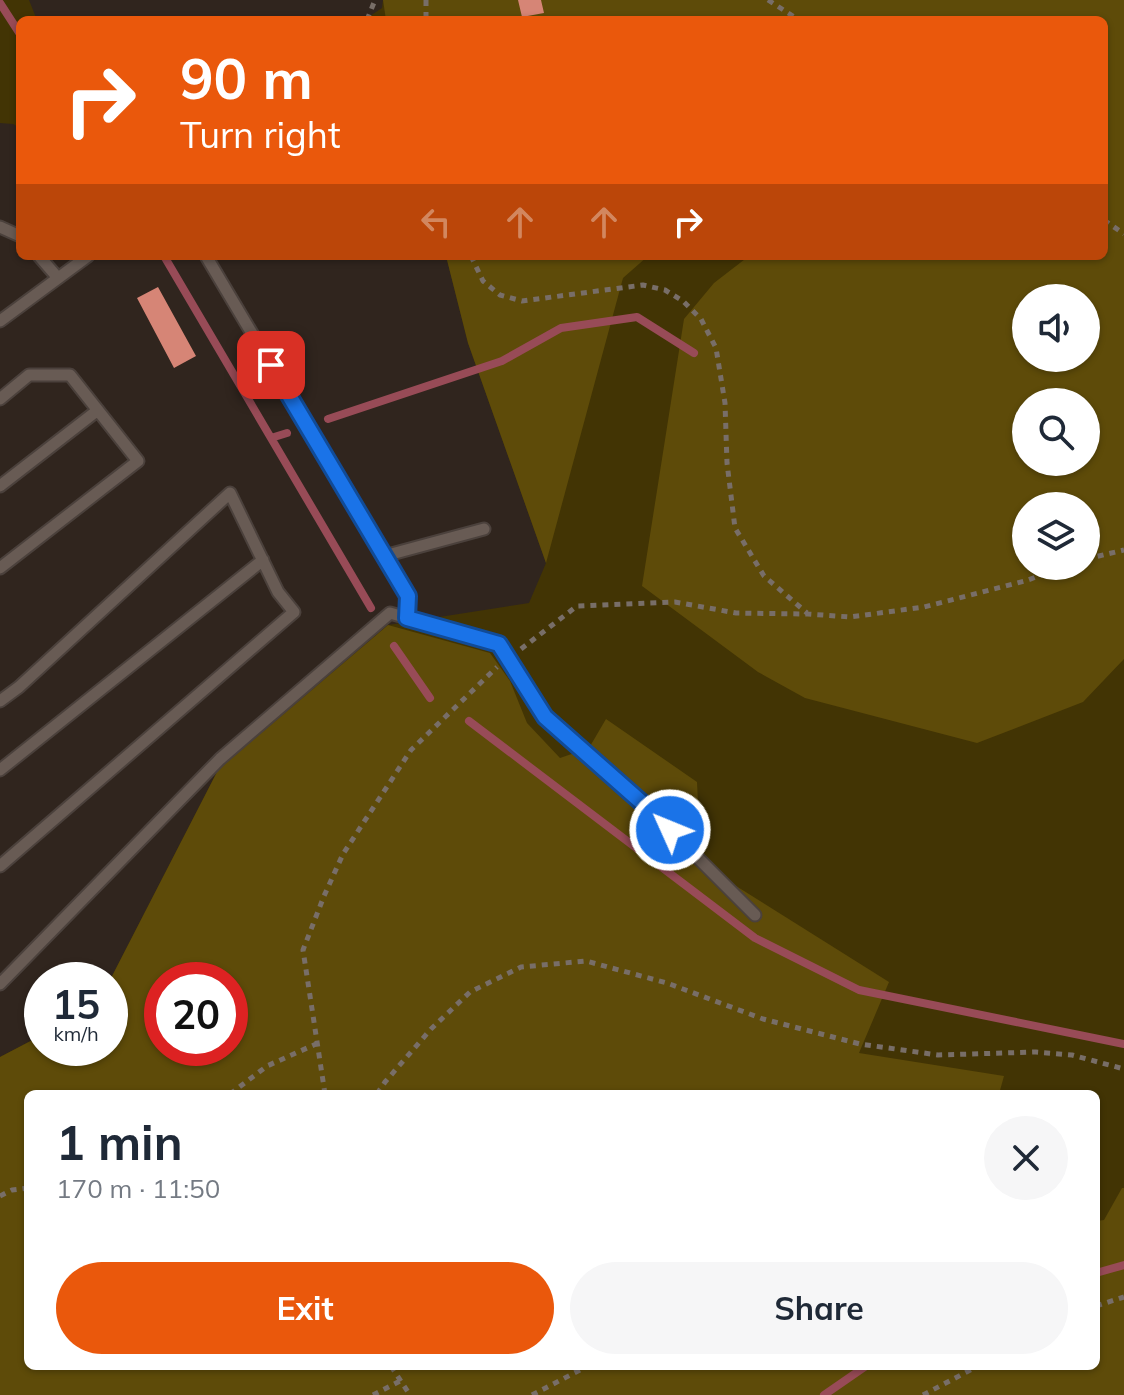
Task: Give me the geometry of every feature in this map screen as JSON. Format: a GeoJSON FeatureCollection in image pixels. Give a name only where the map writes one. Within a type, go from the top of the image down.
{"type":"FeatureCollection","features":[{"type":"Feature","properties":{"kind":"lane"},"geometry":{"type":"LineString","coordinates":[[42,260],[58,278]]}},
{"type":"Feature","properties":{"kind":"lane"},"geometry":{"type":"LineString","coordinates":[[0,321],[83,260]]}},
{"type":"Feature","properties":{"kind":"lane"},"geometry":{"type":"LineString","coordinates":[[208,260],[408,596],[407,618]]}},
{"type":"Feature","properties":{"kind":"lane"},"geometry":{"type":"LineString","coordinates":[[0,399],[29,375],[70,375],[138,461],[0,568]]}},
{"type":"Feature","properties":{"kind":"lane"},"geometry":{"type":"LineString","coordinates":[[0,486],[98,410]]}},
{"type":"Feature","properties":{"kind":"lane"},"geometry":{"type":"LineString","coordinates":[[0,701],[230,493],[278,592],[294,612],[0,866]]}},
{"type":"Feature","properties":{"kind":"lane"},"geometry":{"type":"LineString","coordinates":[[384,556],[484,529]]}},
{"type":"Feature","properties":{"kind":"lane"},"geometry":{"type":"LineString","coordinates":[[0,770],[263,560]]}},
{"type":"Feature","properties":{"kind":"lane"},"geometry":{"type":"LineString","coordinates":[[0,984],[220,759],[390,613],[499,644],[545,717],[649,809],[755,915]]}},
{"type":"Feature","properties":{"kind":"path"},"geometry":{"type":"LineString","coordinates":[[768,0],[793,16]]}},
{"type":"Feature","properties":{"kind":"path"},"geometry":{"type":"LineString","coordinates":[[473,260],[483,281],[500,295],[522,301],[643,285],[665,290],[683,301],[701,319],[716,348],[725,403],[727,463],[735,528],[764,576],[808,614]]}},
{"type":"Feature","properties":{"kind":"path"},"geometry":{"type":"LineString","coordinates":[[1100,556],[1124,550]]}},
{"type":"Feature","properties":{"kind":"path"},"geometry":{"type":"LineString","coordinates":[[324,1090],[303,950],[343,854],[411,750],[489,673],[577,606],[675,602],[736,613],[850,617],[924,607],[1028,580]]}},
{"type":"Feature","properties":{"kind":"path"},"geometry":{"type":"LineString","coordinates":[[380,1090],[431,1029],[470,992],[521,967],[586,961],[667,983],[763,1019],[860,1044],[938,1055],[1036,1052],[1072,1055],[1124,1069]]}},
{"type":"Feature","properties":{"kind":"path"},"geometry":{"type":"LineString","coordinates":[[235,1090],[267,1066],[316,1044]]}},
{"type":"Feature","properties":{"kind":"path"},"geometry":{"type":"LineString","coordinates":[[0,1196],[24,1188]]}},
{"type":"Feature","properties":{"kind":"path"},"geometry":{"type":"LineString","coordinates":[[1100,1305],[1124,1297]]}},
{"type":"Feature","properties":{"kind":"path"},"geometry":{"type":"LineString","coordinates":[[393,1370],[410,1395]]}},
{"type":"Feature","properties":{"kind":"path"},"geometry":{"type":"LineString","coordinates":[[532,1395],[580,1370]]}},
{"type":"Feature","properties":{"kind":"path"},"geometry":{"type":"LineString","coordinates":[[923,1395],[972,1370]]}},
{"type":"Feature","properties":{"kind":"path"},"geometry":{"type":"LineString","coordinates":[[373,1395],[400,1381]]}},
{"type":"Feature","properties":{"kind":"shaded area"},"geometry":{"type":"Polygon","coordinates":[[[0,0],[29,0],[35,16],[16,16],[16,126],[0,123],[0,0]]]}},
{"type":"Feature","properties":{"kind":"shaded area"},"geometry":{"type":"Polygon","coordinates":[[[383,0],[1124,0],[1124,1395],[0,1395],[0,1057],[24,1044],[24,1066],[128,1066],[128,962],[119,962],[218,770],[388,625],[529,603],[546,563],[468,343],[447,260],[1108,260],[1108,16],[370,16],[382,8],[383,0]]]}},
{"type":"Feature","properties":{"kind":"shaded area"},"geometry":{"type":"Polygon","coordinates":[[[383,0],[1124,0],[1124,659],[1083,702],[977,743],[805,698],[758,672],[642,586],[684,319],[714,283],[744,260],[1108,260],[1108,16],[385,16],[383,0]]]}},
{"type":"Feature","properties":{"kind":"shaded area"},"geometry":{"type":"Polygon","coordinates":[[[447,260],[643,260],[623,278],[546,563],[468,343],[447,260]]]}},
{"type":"Feature","properties":{"kind":"shaded area"},"geometry":{"type":"Polygon","coordinates":[[[388,625],[490,653],[510,681],[527,723],[560,758],[589,748],[606,719],[697,782],[701,864],[889,982],[859,1053],[1004,1076],[1000,1090],[24,1090],[24,1370],[1100,1370],[1100,1220],[1104,1220],[1124,1188],[1124,1395],[0,1395],[0,1057],[24,1044],[24,1066],[128,1066],[128,962],[119,962],[218,770],[388,625]]]}},
{"type":"Feature","properties":{"kind":"building"},"geometry":{"type":"Polygon","coordinates":[[[518,0],[541,0],[544,13],[522,16],[518,0]]]}},
{"type":"Feature","properties":{"kind":"building"},"geometry":{"type":"Polygon","coordinates":[[[158,287],[196,356],[174,368],[137,298],[158,287]]]}},
{"type":"Feature","properties":{"kind":"waterway"},"geometry":{"type":"LineString","coordinates":[[0,3],[16,28]]}},
{"type":"Feature","properties":{"kind":"waterway"},"geometry":{"type":"LineString","coordinates":[[166,260],[371,608]]}},
{"type":"Feature","properties":{"kind":"waterway"},"geometry":{"type":"LineString","coordinates":[[328,419],[502,361],[561,328],[637,317],[694,353]]}},
{"type":"Feature","properties":{"kind":"waterway"},"geometry":{"type":"LineString","coordinates":[[271,438],[287,433]]}},
{"type":"Feature","properties":{"kind":"waterway"},"geometry":{"type":"LineString","coordinates":[[394,646],[430,698]]}},
{"type":"Feature","properties":{"kind":"waterway"},"geometry":{"type":"LineString","coordinates":[[469,721],[755,938],[859,990],[1124,1044]]}},
{"type":"Feature","properties":{"kind":"waterway"},"geometry":{"type":"LineString","coordinates":[[1100,1272],[1124,1265]]}},
{"type":"Feature","properties":{"kind":"waterway"},"geometry":{"type":"LineString","coordinates":[[824,1395],[860,1370]]}},
{"type":"Feature","properties":{"kind":"route"},"geometry":{"type":"LineString","coordinates":[[271,365],[408,596],[407,618],[499,644],[545,717],[670,830]]}}]}
